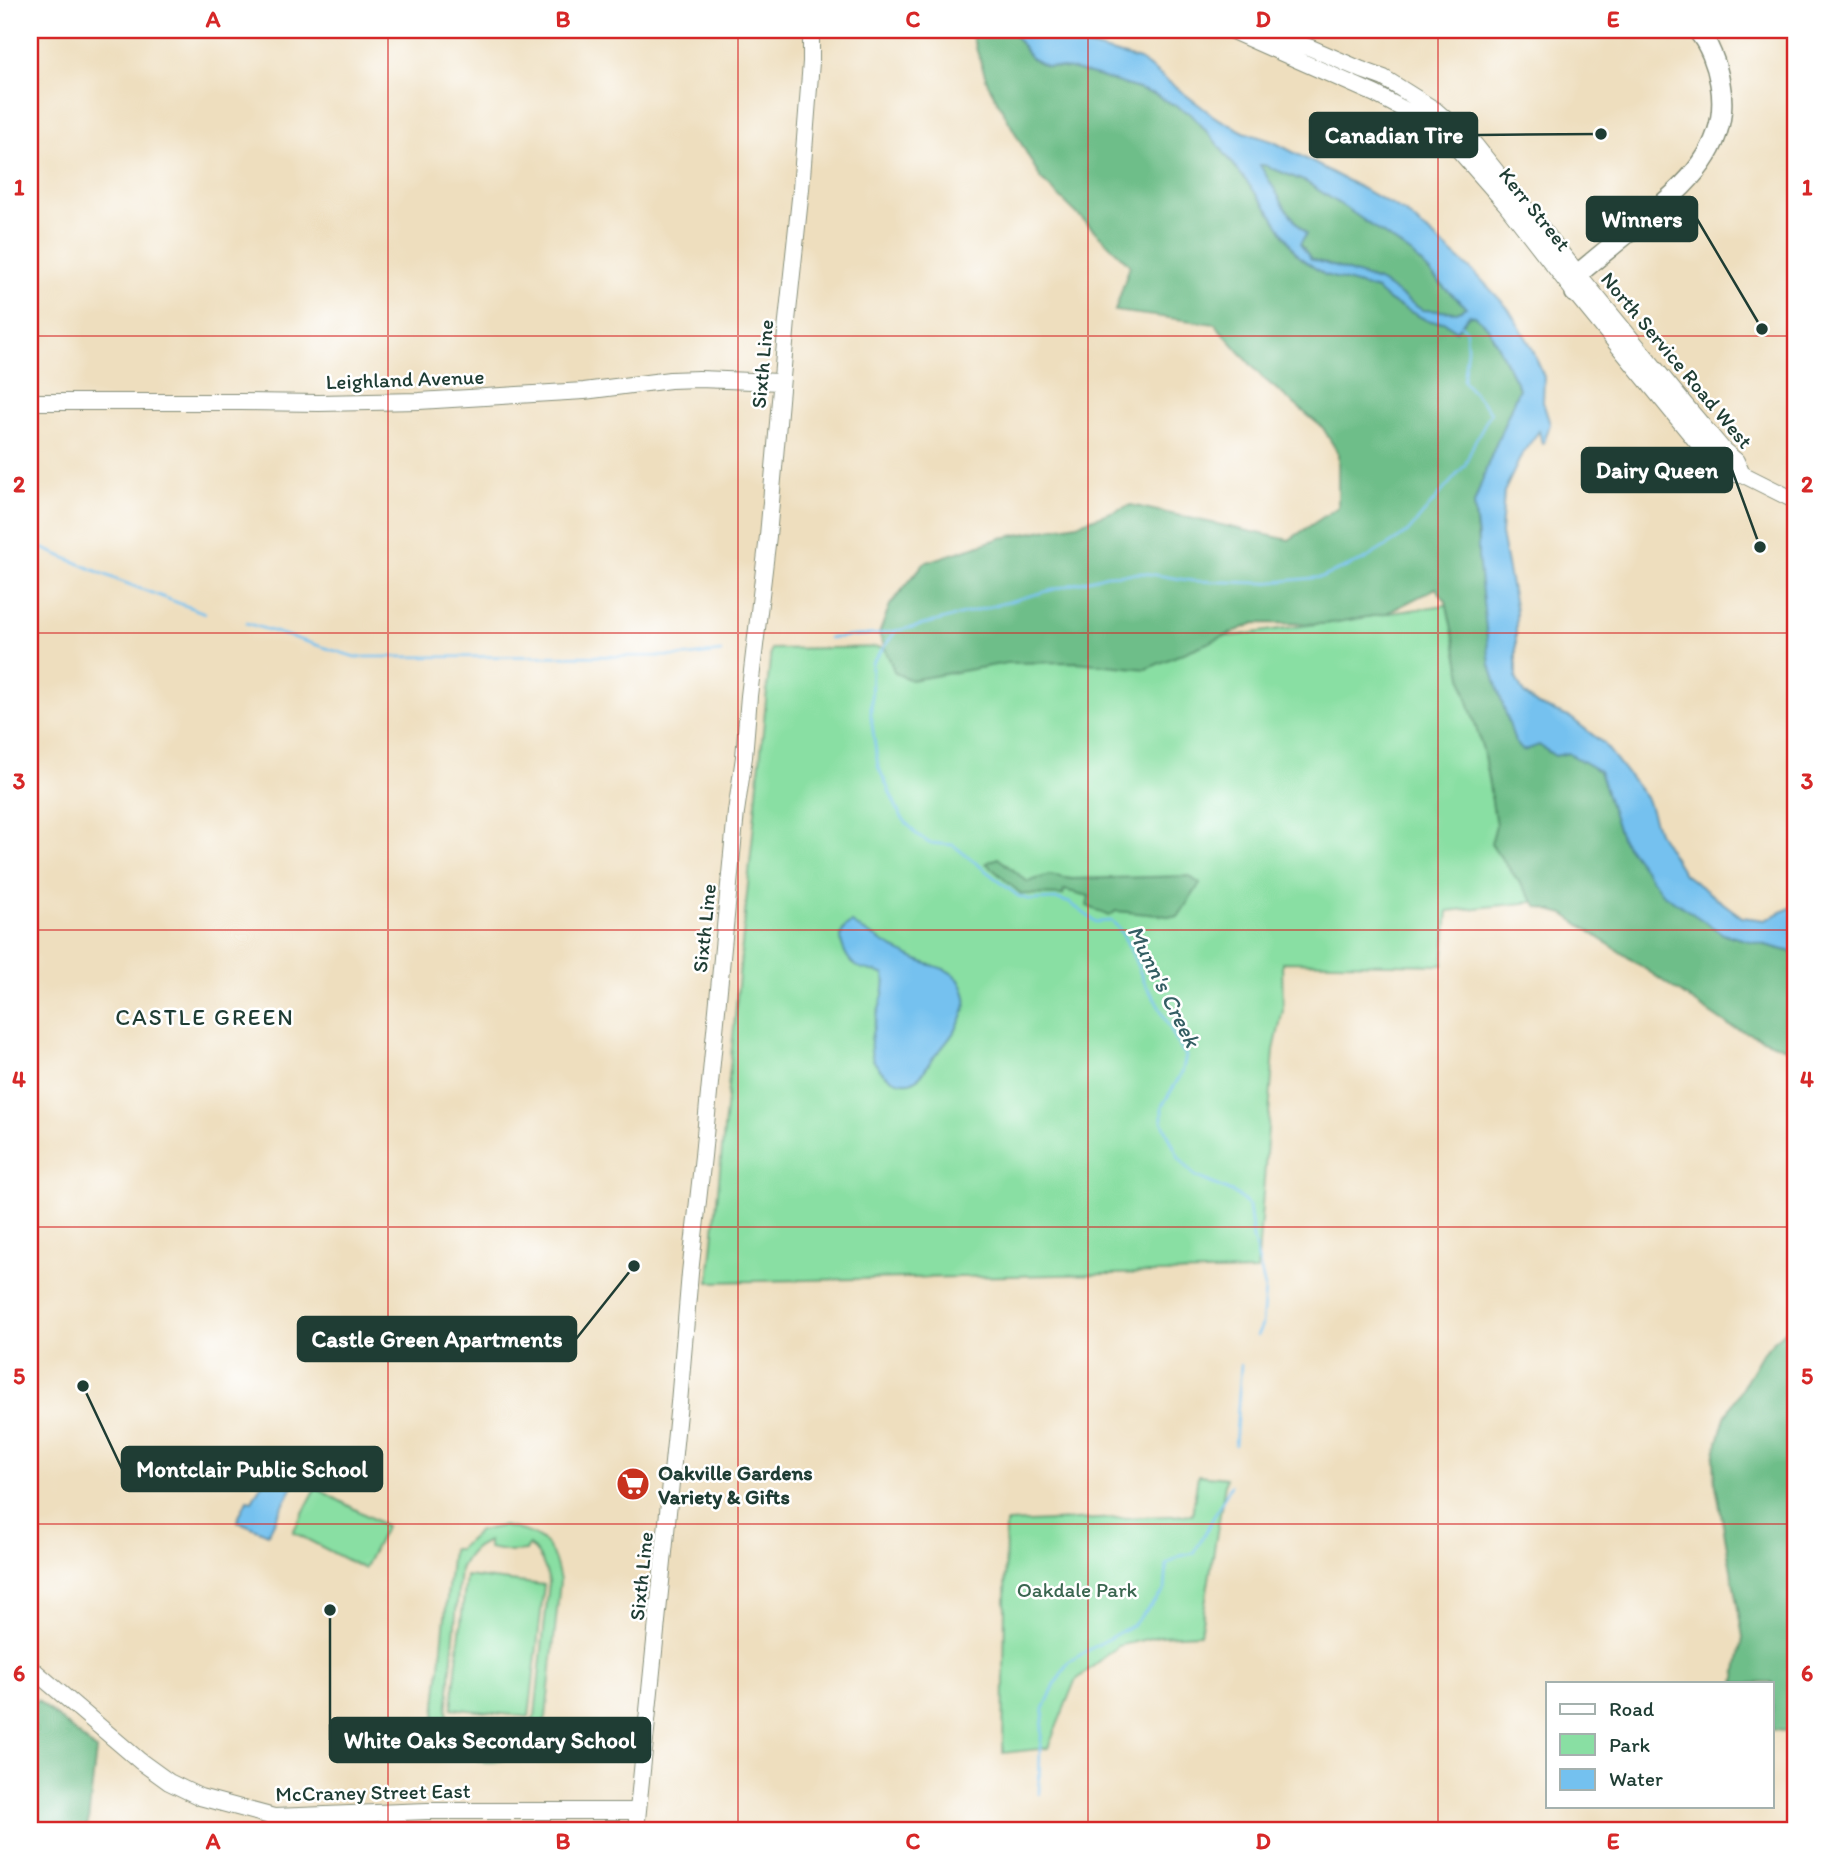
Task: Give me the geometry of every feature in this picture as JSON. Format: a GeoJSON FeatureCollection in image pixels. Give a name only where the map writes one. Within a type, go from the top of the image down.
{"type":"FeatureCollection","features":[{"type":"Feature","properties":{"kind":"highway"},"geometry":{"type":"LineString","coordinates":[[1576,284],[1676,193],[1698,170],[1712,145],[1719,125],[1723,96],[1718,71],[1703,37],[1697,30]]}},
{"type":"Feature","properties":{"kind":"street","name":"Sixth Line"},"geometry":{"type":"LineString","coordinates":[[636,1830],[736,812],[768,536],[797,238],[811,62],[811,30]]}},
{"type":"Feature","properties":{"kind":"street","name":"Kerr Street"},"geometry":{"type":"LineString","coordinates":[[1230,30],[1375,94],[1419,117],[1457,148],[1506,204],[1557,270],[1576,284]]}},
{"type":"Feature","properties":{"kind":"street","name":"Kerr Street"},"geometry":{"type":"LineString","coordinates":[[1259,30],[1384,78],[1436,110],[1475,145],[1576,284]]}},
{"type":"Feature","properties":{"kind":"street","name":"North Service Road West"},"geometry":{"type":"LineString","coordinates":[[1576,284],[1724,451],[1736,461],[1742,474],[1796,501]]}},
{"type":"Feature","properties":{"kind":"street","name":"Leighland Avenue"},"geometry":{"type":"LineString","coordinates":[[30,402],[429,401],[584,391],[670,380],[781,382]]}},
{"type":"Feature","properties":{"kind":"street","name":"McCraney Street East"},"geometry":{"type":"LineString","coordinates":[[30,1667],[140,1761],[169,1782],[200,1797],[274,1817],[427,1811],[638,1811]]}},
{"type":"Feature","properties":{"kind":"green space"},"geometry":{"type":"Polygon","coordinates":[[[970,30],[1011,30],[1031,58],[1046,66],[1101,77],[1154,94],[1191,114],[1268,209],[1298,256],[1325,275],[1378,290],[1388,300],[1428,321],[1445,322],[1456,331],[1469,315],[1475,316],[1488,327],[1519,388],[1474,504],[1484,604],[1515,742],[1539,745],[1555,756],[1568,753],[1599,771],[1621,838],[1723,934],[1796,953],[1796,1052],[1728,1025],[1564,914],[1538,907],[1491,844],[1496,825],[1483,750],[1466,695],[1446,601],[1436,588],[1385,614],[1325,624],[1255,623],[1146,669],[1076,662],[1007,663],[911,680],[895,673],[879,634],[890,605],[924,563],[1001,538],[1077,524],[1131,505],[1289,540],[1338,507],[1338,453],[1323,428],[1262,377],[1215,324],[1115,311],[1130,265],[1041,179],[988,84],[970,30]]]}},
{"type":"Feature","properties":{"kind":"green space"},"geometry":{"type":"Polygon","coordinates":[[[1259,165],[1306,182],[1346,208],[1412,254],[1467,307],[1457,312],[1422,310],[1381,282],[1311,259],[1300,243],[1306,234],[1286,209],[1259,165]]]}},
{"type":"Feature","properties":{"kind":"green space"},"geometry":{"type":"Polygon","coordinates":[[[1452,604],[1553,900],[1448,911],[1443,965],[1282,962],[1283,1010],[1274,1050],[1257,1271],[709,1282],[771,649],[1020,645],[1233,636],[1452,604]]]}},
{"type":"Feature","properties":{"kind":"green space"},"geometry":{"type":"Polygon","coordinates":[[[998,858],[1028,882],[1049,875],[1072,879],[1189,876],[1200,884],[1178,917],[1116,911],[1109,916],[1087,906],[1089,896],[1064,890],[1063,895],[1021,894],[986,863],[998,858]]]}},
{"type":"Feature","properties":{"kind":"green space"},"geometry":{"type":"Polygon","coordinates":[[[1796,1322],[1796,1732],[1773,1730],[1773,1682],[1735,1682],[1743,1637],[1715,1480],[1714,1457],[1725,1417],[1763,1352],[1796,1322]]]}},
{"type":"Feature","properties":{"kind":"green space","name":"Oakdale Park"},"geometry":{"type":"Polygon","coordinates":[[[1198,1475],[1226,1478],[1200,1634],[1159,1636],[1118,1646],[1075,1681],[1048,1748],[1003,1753],[1006,1523],[1192,1515],[1198,1475]]]}},
{"type":"Feature","properties":{"kind":"green space"},"geometry":{"type":"Polygon","coordinates":[[[316,1488],[386,1526],[364,1569],[293,1532],[316,1488]]]}},
{"type":"Feature","properties":{"kind":"green space"},"geometry":{"type":"Polygon","coordinates":[[[502,1526],[536,1536],[549,1548],[560,1581],[546,1717],[530,1744],[509,1757],[494,1762],[482,1761],[467,1754],[434,1725],[452,1549],[459,1549],[479,1531],[502,1526]],[[488,1541],[474,1549],[460,1569],[447,1713],[453,1726],[463,1737],[481,1749],[504,1747],[523,1736],[535,1716],[549,1582],[542,1562],[529,1545],[526,1551],[511,1552],[488,1548],[488,1541]]]}},
{"type":"Feature","properties":{"kind":"green space"},"geometry":{"type":"Polygon","coordinates":[[[466,1576],[544,1585],[529,1717],[452,1708],[466,1576]]]}},
{"type":"Feature","properties":{"kind":"green space"},"geometry":{"type":"Polygon","coordinates":[[[37,1700],[96,1750],[87,1830],[30,1830],[30,1711],[37,1700]]]}},
{"type":"Feature","properties":{"kind":"water"},"geometry":{"type":"Polygon","coordinates":[[[1011,30],[1031,30],[1077,40],[1088,46],[1140,60],[1215,117],[1244,132],[1274,142],[1406,213],[1476,274],[1508,308],[1531,346],[1544,377],[1543,402],[1550,424],[1544,443],[1542,444],[1539,431],[1522,454],[1504,492],[1501,534],[1516,611],[1516,678],[1524,694],[1538,705],[1571,718],[1603,743],[1647,799],[1658,832],[1684,874],[1742,917],[1765,920],[1796,905],[1796,953],[1723,934],[1662,893],[1621,838],[1599,771],[1568,753],[1555,756],[1539,745],[1523,751],[1515,742],[1490,665],[1474,504],[1519,388],[1488,327],[1475,316],[1469,315],[1456,331],[1445,322],[1428,321],[1388,300],[1377,290],[1325,275],[1298,256],[1268,209],[1191,114],[1154,94],[1101,77],[1046,66],[1031,58],[1011,30]],[[1260,165],[1286,209],[1306,234],[1300,244],[1311,259],[1381,282],[1422,310],[1457,312],[1466,307],[1412,254],[1306,182],[1260,165]]]}},
{"type":"Feature","properties":{"kind":"water"},"geometry":{"type":"Polygon","coordinates":[[[852,923],[908,956],[949,972],[959,980],[964,989],[966,1005],[957,1027],[922,1074],[914,1080],[902,1082],[890,1077],[875,1063],[871,1053],[873,1031],[883,996],[884,975],[856,966],[846,955],[841,934],[852,923]]]}},
{"type":"Feature","properties":{"kind":"water"},"geometry":{"type":"Polygon","coordinates":[[[274,1462],[299,1475],[268,1534],[237,1521],[247,1500],[252,1501],[274,1462]]]}},
{"type":"Feature","properties":{"kind":"waterway"},"geometry":{"type":"LineString","coordinates":[[829,638],[879,634],[915,627],[1107,575],[1144,573],[1193,581],[1262,583],[1323,577],[1364,560],[1407,533],[1465,465],[1491,412],[1463,381],[1467,349],[1466,329],[1461,325]]}},
{"type":"Feature","properties":{"kind":"waterway"},"geometry":{"type":"LineString","coordinates":[[30,543],[205,613]]}},
{"type":"Feature","properties":{"kind":"waterway"},"geometry":{"type":"LineString","coordinates":[[246,623],[355,657],[689,656],[721,652]]}},
{"type":"Feature","properties":{"kind":"waterway","name":"Munn's Creek"},"geometry":{"type":"LineString","coordinates":[[896,631],[872,663],[871,717],[878,766],[900,815],[915,833],[929,843],[953,845],[1018,896],[1031,900],[1058,899],[1070,903],[1096,922],[1112,921],[1122,933],[1146,985],[1186,1056],[1182,1073],[1162,1106],[1162,1121],[1179,1158],[1195,1176],[1236,1194],[1249,1206],[1253,1238],[1265,1288],[1262,1325],[1257,1336]]}},
{"type":"Feature","properties":{"kind":"waterway","name":"Munn's Creek"},"geometry":{"type":"LineString","coordinates":[[1235,1445],[1241,1365]]}},
{"type":"Feature","properties":{"kind":"waterway","name":"Munn's Creek"},"geometry":{"type":"LineString","coordinates":[[1039,1794],[1044,1709],[1068,1662],[1134,1624],[1165,1590],[1167,1565],[1180,1556],[1194,1553],[1231,1485]]}},
{"type":"Feature","properties":{"kind":"place","name":"Canadian Tire"},"geometry":{"type":"Point","coordinates":[1601,134]}},
{"type":"Feature","properties":{"kind":"place","name":"Winners"},"geometry":{"type":"Point","coordinates":[1762,329]}},
{"type":"Feature","properties":{"kind":"place","name":"Dairy Queen"},"geometry":{"type":"Point","coordinates":[1760,547]}},
{"type":"Feature","properties":{"kind":"place","name":"Castle Green Apartments"},"geometry":{"type":"Point","coordinates":[634,1266]}},
{"type":"Feature","properties":{"kind":"place","name":"Montclair Public School"},"geometry":{"type":"Point","coordinates":[83,1386]}},
{"type":"Feature","properties":{"kind":"place","name":"Oakville Gardens Variety & Gifts"},"geometry":{"type":"Point","coordinates":[633,1484]}},
{"type":"Feature","properties":{"kind":"place","name":"White Oaks Secondary School"},"geometry":{"type":"Point","coordinates":[330,1610]}},
{"type":"Feature","properties":{"kind":"district","name":"CASTLE GREEN"},"geometry":{"type":"Point","coordinates":[205,1017]}}]}
